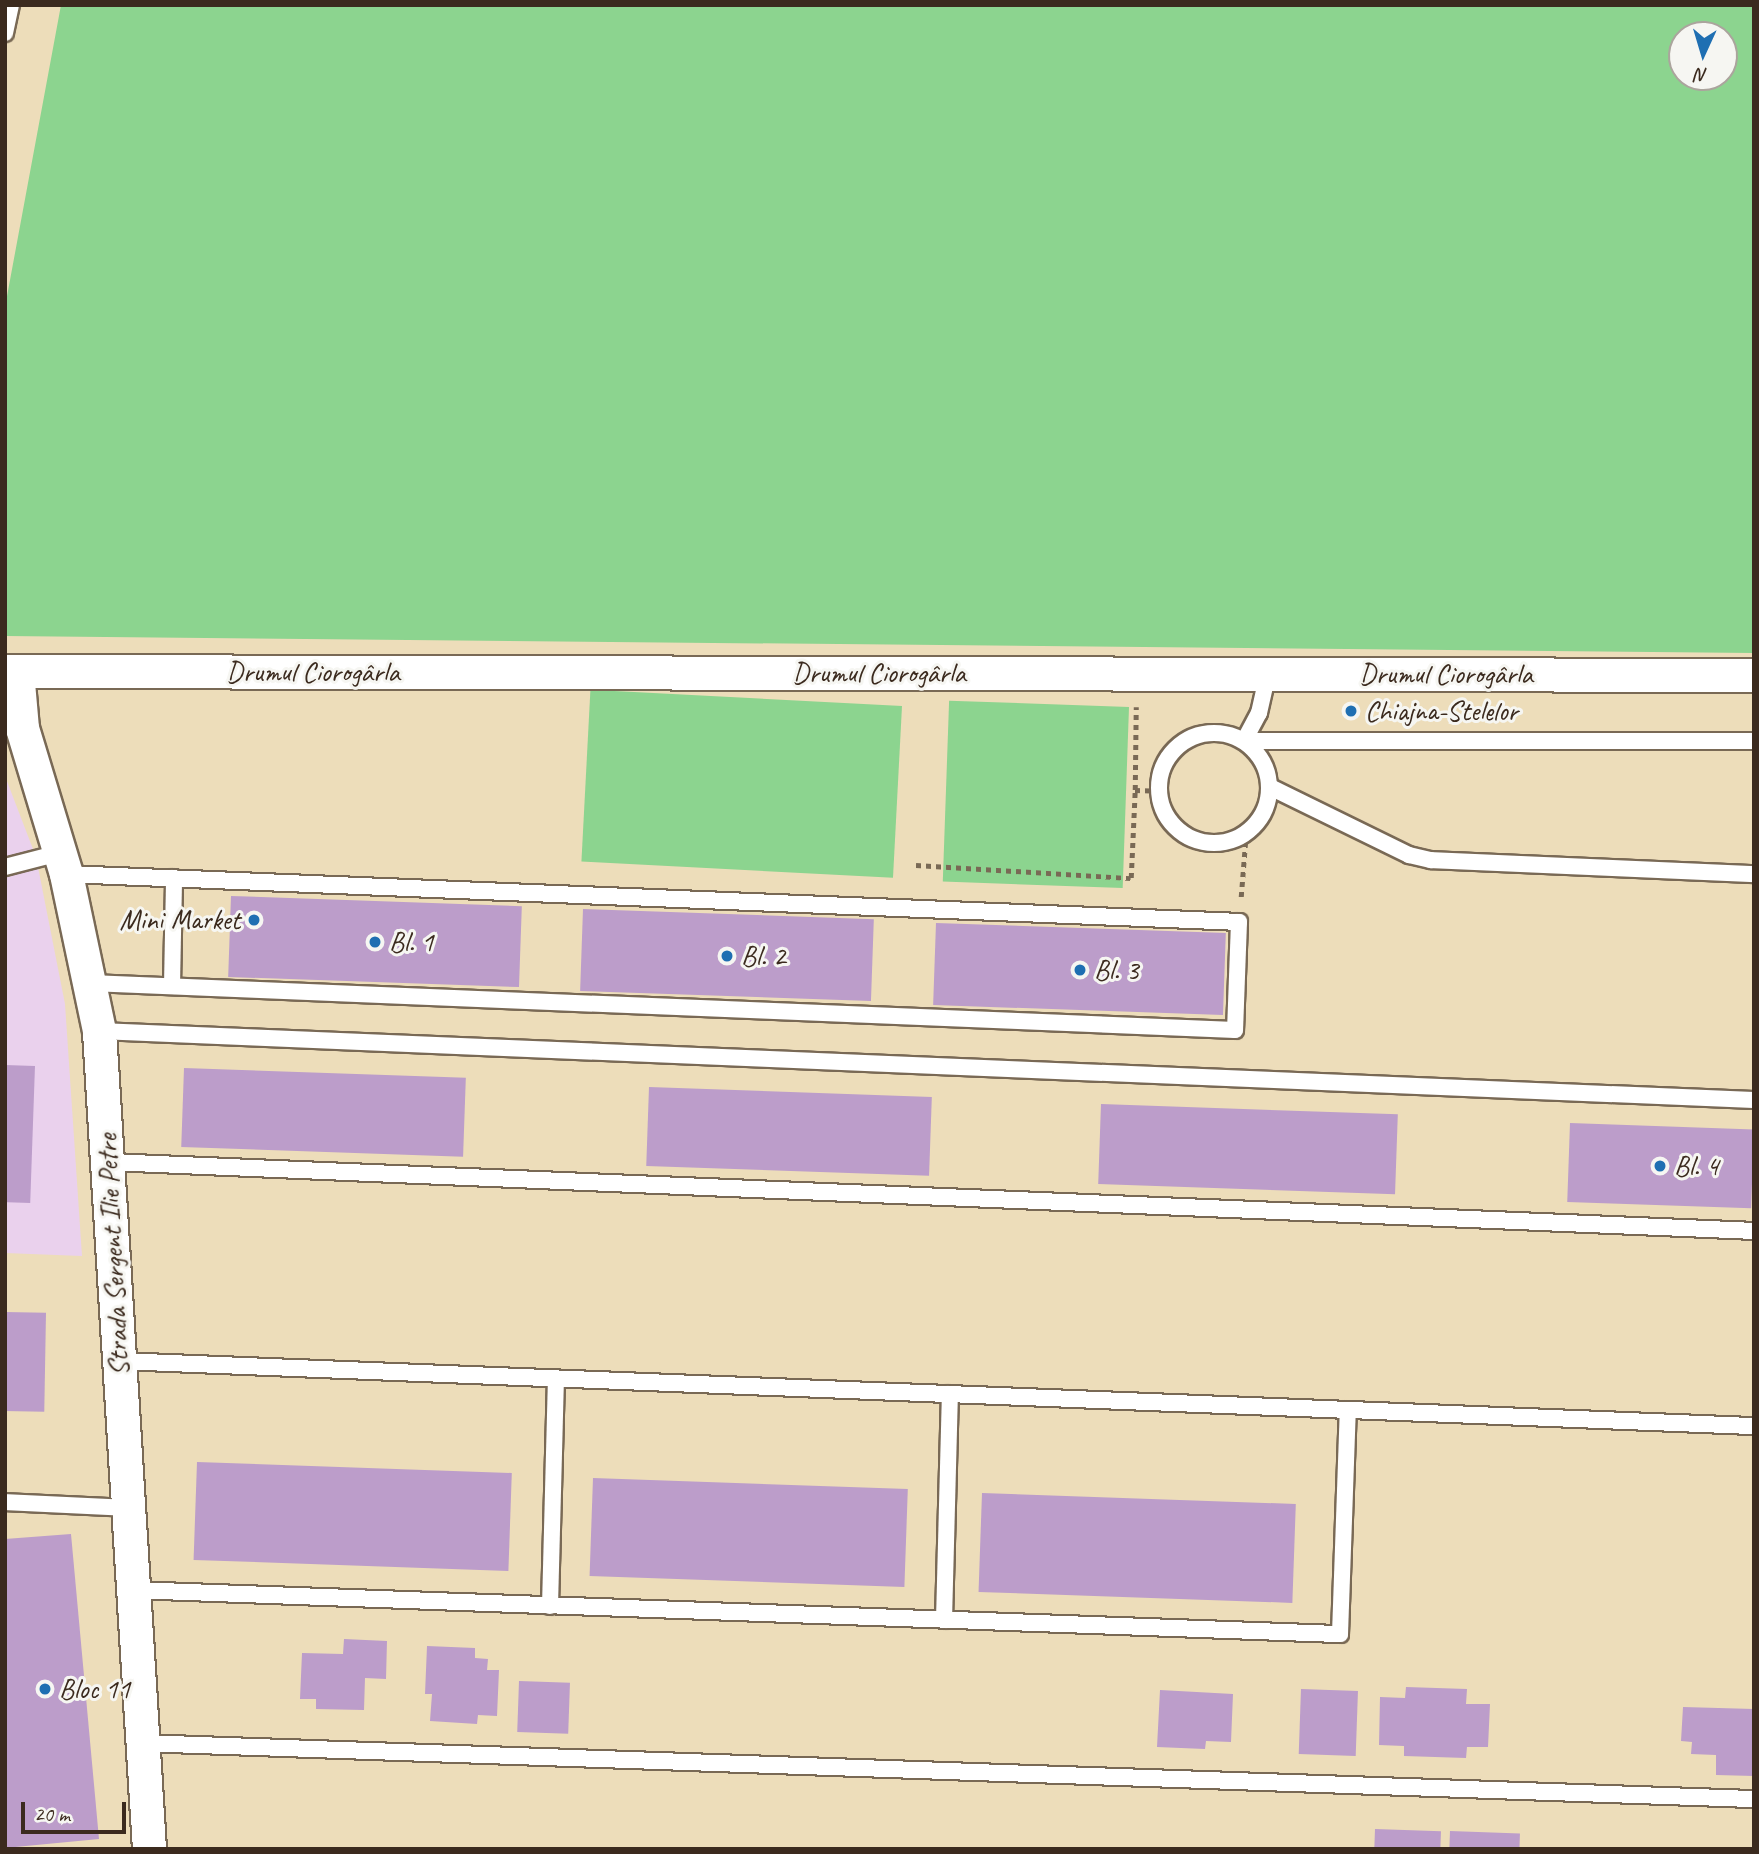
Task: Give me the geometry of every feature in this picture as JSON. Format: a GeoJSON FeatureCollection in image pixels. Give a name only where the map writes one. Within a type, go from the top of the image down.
{"type":"FeatureCollection","features":[{"type":"Feature","properties":{"kind":"street","name":"Drumul Ciorogârla"},"geometry":{"type":"LineString","coordinates":[[11,671],[1754,675]]}},
{"type":"Feature","properties":{"kind":"street","name":"Strada Sergent Ilie Petre"},"geometry":{"type":"LineString","coordinates":[[11,671],[22,728],[62,864],[99,1031],[109,1162],[140,1743],[149,1849]]}},
{"type":"Feature","properties":{"kind":"lane"},"geometry":{"type":"LineString","coordinates":[[5,33],[11,5]]}},
{"type":"Feature","properties":{"kind":"lane"},"geometry":{"type":"LineString","coordinates":[[1244,741],[1259,713],[1268,673]]}},
{"type":"Feature","properties":{"kind":"lane"},"geometry":{"type":"LineString","coordinates":[[1244,741],[1263,761],[1270,787],[1259,821],[1246,834],[1212,844],[1194,839],[1166,816],[1159,790],[1165,763],[1191,738],[1208,733],[1244,741],[1754,741]]}},
{"type":"Feature","properties":{"kind":"lane"},"geometry":{"type":"LineString","coordinates":[[1270,787],[1409,855],[1431,860],[1754,874]]}},
{"type":"Feature","properties":{"kind":"lane"},"geometry":{"type":"LineString","coordinates":[[5,867],[62,864],[174,878],[1239,922],[1235,1031],[90,983]]}},
{"type":"Feature","properties":{"kind":"lane"},"geometry":{"type":"LineString","coordinates":[[172,986],[174,878]]}},
{"type":"Feature","properties":{"kind":"lane"},"geometry":{"type":"LineString","coordinates":[[99,1031],[1754,1100]]}},
{"type":"Feature","properties":{"kind":"lane"},"geometry":{"type":"LineString","coordinates":[[109,1162],[1754,1231]]}},
{"type":"Feature","properties":{"kind":"lane"},"geometry":{"type":"LineString","coordinates":[[119,1361],[1754,1426]]}},
{"type":"Feature","properties":{"kind":"lane"},"geometry":{"type":"LineString","coordinates":[[550,1606],[556,1379]]}},
{"type":"Feature","properties":{"kind":"lane"},"geometry":{"type":"LineString","coordinates":[[944,1620],[950,1394]]}},
{"type":"Feature","properties":{"kind":"lane"},"geometry":{"type":"LineString","coordinates":[[132,1590],[1340,1634],[1348,1410]]}},
{"type":"Feature","properties":{"kind":"lane"},"geometry":{"type":"LineString","coordinates":[[5,1502],[127,1508]]}},
{"type":"Feature","properties":{"kind":"lane"},"geometry":{"type":"LineString","coordinates":[[140,1743],[1754,1799]]}},
{"type":"Feature","properties":{"kind":"path"},"geometry":{"type":"LineString","coordinates":[[916,865],[1131,878],[1136,673]]}},
{"type":"Feature","properties":{"kind":"path"},"geometry":{"type":"LineString","coordinates":[[1135,790],[1159,790]]}},
{"type":"Feature","properties":{"kind":"path"},"geometry":{"type":"LineString","coordinates":[[1239,922],[1246,834]]}},
{"type":"Feature","properties":{"kind":"shaded area"},"geometry":{"type":"Polygon","coordinates":[[[5,776],[36,857],[65,1004],[82,1256],[5,1253],[5,776]]]}},
{"type":"Feature","properties":{"kind":"green space"},"geometry":{"type":"Polygon","coordinates":[[[61,5],[1754,5],[1754,653],[5,636],[5,307],[61,5]]]}},
{"type":"Feature","properties":{"kind":"green space"},"geometry":{"type":"Polygon","coordinates":[[[590,690],[902,706],[893,878],[581,861],[590,690]]]}},
{"type":"Feature","properties":{"kind":"green space"},"geometry":{"type":"Polygon","coordinates":[[[949,701],[1129,707],[1123,888],[943,882],[949,701]]]}},
{"type":"Feature","properties":{"kind":"building","name":"Bl. 1"},"geometry":{"type":"Polygon","coordinates":[[[231,896],[522,906],[519,987],[228,977],[231,896]]]}},
{"type":"Feature","properties":{"kind":"building","name":"Bl. 2"},"geometry":{"type":"Polygon","coordinates":[[[583,909],[874,919],[871,1001],[580,991],[583,909]]]}},
{"type":"Feature","properties":{"kind":"building","name":"Bl. 3"},"geometry":{"type":"Polygon","coordinates":[[[936,923],[1226,933],[1223,1015],[933,1005],[936,923]]]}},
{"type":"Feature","properties":{"kind":"building"},"geometry":{"type":"Polygon","coordinates":[[[5,1065],[35,1066],[30,1203],[5,1202],[5,1065]]]}},
{"type":"Feature","properties":{"kind":"building"},"geometry":{"type":"Polygon","coordinates":[[[184,1068],[466,1078],[463,1157],[181,1147],[184,1068]]]}},
{"type":"Feature","properties":{"kind":"building"},"geometry":{"type":"Polygon","coordinates":[[[649,1087],[932,1097],[929,1176],[646,1166],[649,1087]]]}},
{"type":"Feature","properties":{"kind":"building"},"geometry":{"type":"Polygon","coordinates":[[[1101,1104],[1398,1114],[1395,1194],[1098,1184],[1101,1104]]]}},
{"type":"Feature","properties":{"kind":"building","name":"Bl. 4"},"geometry":{"type":"Polygon","coordinates":[[[1570,1123],[1754,1129],[1751,1208],[1567,1202],[1570,1123]]]}},
{"type":"Feature","properties":{"kind":"building"},"geometry":{"type":"Polygon","coordinates":[[[5,1312],[46,1313],[44,1412],[5,1411],[5,1312]]]}},
{"type":"Feature","properties":{"kind":"building"},"geometry":{"type":"Polygon","coordinates":[[[197,1462],[512,1473],[508,1571],[194,1560],[197,1462]]]}},
{"type":"Feature","properties":{"kind":"building"},"geometry":{"type":"Polygon","coordinates":[[[593,1478],[908,1489],[904,1587],[590,1576],[593,1478]]]}},
{"type":"Feature","properties":{"kind":"building"},"geometry":{"type":"Polygon","coordinates":[[[982,1493],[1296,1504],[1292,1603],[979,1592],[982,1493]]]}},
{"type":"Feature","properties":{"kind":"building","name":"Bloc 11"},"geometry":{"type":"Polygon","coordinates":[[[71,1534],[99,1839],[5,1848],[5,1539],[71,1534]]]}},
{"type":"Feature","properties":{"kind":"building"},"geometry":{"type":"Polygon","coordinates":[[[344,1639],[387,1641],[386,1679],[365,1678],[364,1710],[316,1709],[316,1699],[300,1699],[302,1653],[343,1654],[344,1639]]]}},
{"type":"Feature","properties":{"kind":"building"},"geometry":{"type":"Polygon","coordinates":[[[427,1646],[475,1648],[475,1658],[488,1659],[487,1670],[499,1670],[497,1716],[478,1715],[477,1724],[430,1721],[432,1694],[425,1694],[427,1646]]]}},
{"type":"Feature","properties":{"kind":"building"},"geometry":{"type":"Polygon","coordinates":[[[519,1681],[570,1683],[568,1734],[517,1732],[519,1681]]]}},
{"type":"Feature","properties":{"kind":"building"},"geometry":{"type":"Polygon","coordinates":[[[1406,1687],[1467,1689],[1466,1704],[1490,1704],[1488,1747],[1467,1747],[1466,1758],[1404,1756],[1404,1746],[1379,1745],[1380,1697],[1405,1698],[1406,1687]]]}},
{"type":"Feature","properties":{"kind":"building"},"geometry":{"type":"Polygon","coordinates":[[[1301,1689],[1358,1691],[1356,1756],[1299,1754],[1301,1689]]]}},
{"type":"Feature","properties":{"kind":"building"},"geometry":{"type":"Polygon","coordinates":[[[1160,1690],[1233,1694],[1231,1742],[1206,1741],[1205,1749],[1157,1747],[1160,1690]]]}},
{"type":"Feature","properties":{"kind":"building"},"geometry":{"type":"Polygon","coordinates":[[[1683,1707],[1754,1709],[1754,1776],[1716,1775],[1716,1755],[1691,1754],[1692,1742],[1681,1741],[1683,1707]]]}},
{"type":"Feature","properties":{"kind":"building"},"geometry":{"type":"Polygon","coordinates":[[[1375,1829],[1441,1831],[1440,1849],[1374,1849],[1375,1829]]]}},
{"type":"Feature","properties":{"kind":"building"},"geometry":{"type":"Polygon","coordinates":[[[1450,1831],[1520,1833],[1519,1849],[1449,1849],[1450,1831]]]}},
{"type":"Feature","properties":{"kind":"place","name":"Chiajna-Stelelor"},"geometry":{"type":"Point","coordinates":[1351,711]}},
{"type":"Feature","properties":{"kind":"place","name":"Mini Market"},"geometry":{"type":"Point","coordinates":[254,920]}},
{"type":"Feature","properties":{"kind":"place","name":"Bl. 1"},"geometry":{"type":"Point","coordinates":[375,942]}},
{"type":"Feature","properties":{"kind":"place","name":"Bl. 2"},"geometry":{"type":"Point","coordinates":[727,956]}},
{"type":"Feature","properties":{"kind":"place","name":"Bl. 3"},"geometry":{"type":"Point","coordinates":[1080,970]}},
{"type":"Feature","properties":{"kind":"place","name":"Bl. 4"},"geometry":{"type":"Point","coordinates":[1660,1166]}},
{"type":"Feature","properties":{"kind":"place","name":"Bloc 11"},"geometry":{"type":"Point","coordinates":[45,1689]}}]}
